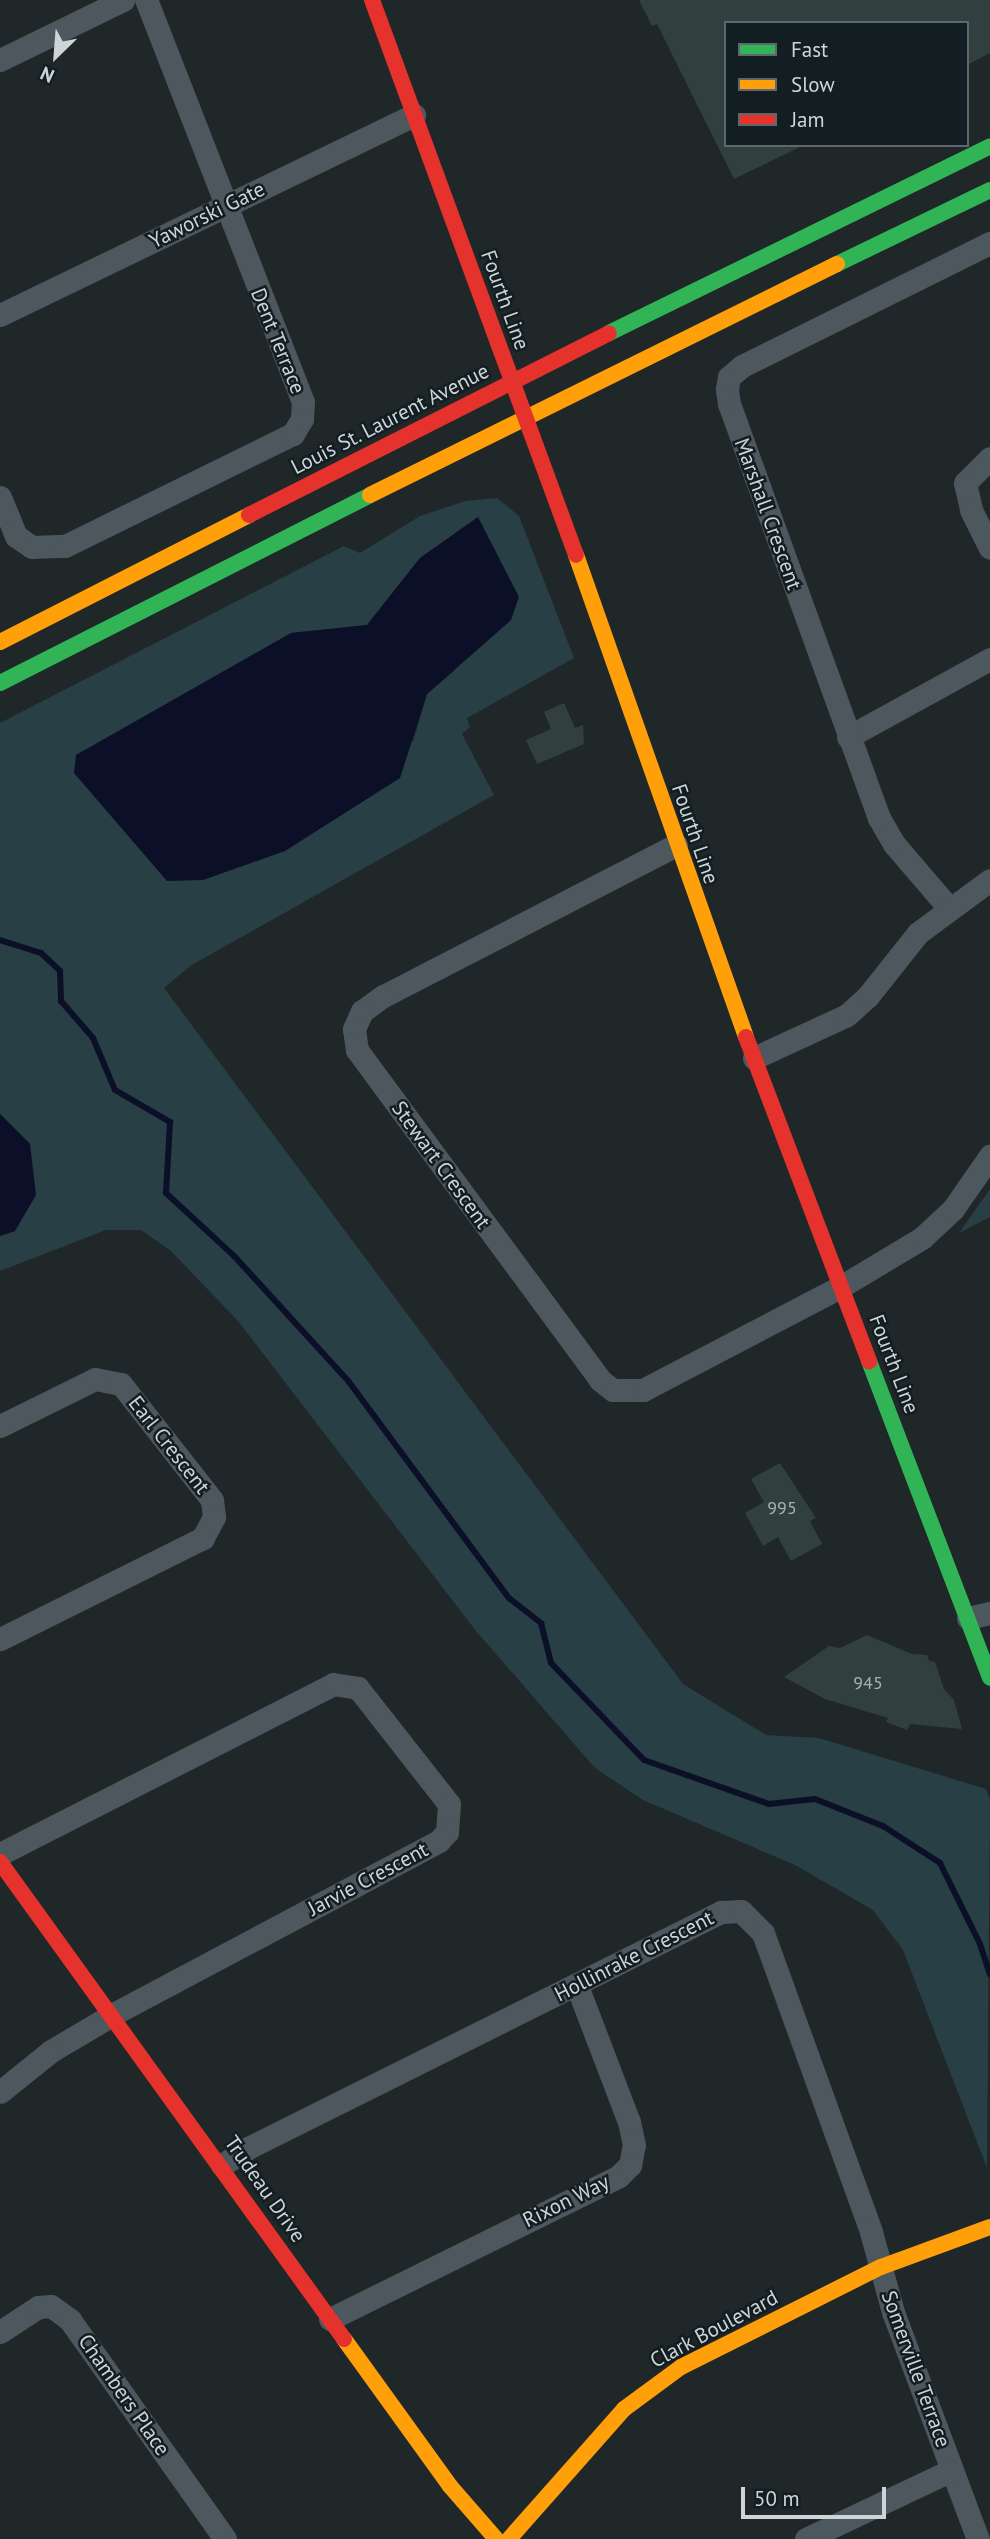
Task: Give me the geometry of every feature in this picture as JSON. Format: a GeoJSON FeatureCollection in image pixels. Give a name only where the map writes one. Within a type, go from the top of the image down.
{"type":"FeatureCollection","features":[{"type":"Feature","properties":{"kind":"main road","name":"Fourth Line"},"geometry":{"type":"LineString","coordinates":[[372,0],[525,416],[754,1058],[842,1286],[979,1616],[990,1678]]}},
{"type":"Feature","properties":{"kind":"main road","name":"Louis St. Laurent Avenue"},"geometry":{"type":"LineString","coordinates":[[0,642],[512,381],[990,146]]}},
{"type":"Feature","properties":{"kind":"main road"},"geometry":{"type":"LineString","coordinates":[[0,683],[525,416],[990,190]]}},
{"type":"Feature","properties":{"kind":"main road","name":"Trudeau Drive"},"geometry":{"type":"LineString","coordinates":[[0,1862],[222,2165],[450,2486],[496,2539]]}},
{"type":"Feature","properties":{"kind":"main road","name":"Clark Boulevard"},"geometry":{"type":"LineString","coordinates":[[509,2539],[598,2435],[651,2387],[712,2350],[881,2267],[990,2227]]}},
{"type":"Feature","properties":{"kind":"street"},"geometry":{"type":"LineString","coordinates":[[0,60],[122,0]]}},
{"type":"Feature","properties":{"kind":"street","name":"Dent Terrace"},"geometry":{"type":"LineString","coordinates":[[0,496],[16,537],[32,547],[65,545],[293,434],[302,419],[303,402],[146,0]]}},
{"type":"Feature","properties":{"kind":"street","name":"Yaworski Gate"},"geometry":{"type":"LineString","coordinates":[[0,316],[414,115]]}},
{"type":"Feature","properties":{"kind":"street","name":"Marshall Crescent"},"geometry":{"type":"LineString","coordinates":[[948,907],[886,831],[848,737],[729,404],[729,377],[742,366],[990,243]]}},
{"type":"Feature","properties":{"kind":"street"},"geometry":{"type":"LineString","coordinates":[[990,458],[965,483],[971,510],[990,548]]}},
{"type":"Feature","properties":{"kind":"street"},"geometry":{"type":"LineString","coordinates":[[848,737],[990,659]]}},
{"type":"Feature","properties":{"kind":"street","name":"Stewart Crescent"},"geometry":{"type":"LineString","coordinates":[[676,845],[383,996],[356,1019],[357,1050],[594,1373],[613,1390],[643,1390],[842,1286]]}},
{"type":"Feature","properties":{"kind":"street"},"geometry":{"type":"LineString","coordinates":[[754,1058],[847,1015],[868,996],[918,933],[948,907],[990,880]]}},
{"type":"Feature","properties":{"kind":"street"},"geometry":{"type":"LineString","coordinates":[[842,1286],[922,1238],[953,1209],[990,1156]]}},
{"type":"Feature","properties":{"kind":"street","name":"Earl Crescent"},"geometry":{"type":"LineString","coordinates":[[0,1426],[95,1379],[121,1384],[212,1500],[214,1517],[203,1538],[0,1639]]}},
{"type":"Feature","properties":{"kind":"street","name":"Jarvie Crescent"},"geometry":{"type":"LineString","coordinates":[[0,1854],[333,1684],[358,1688],[449,1804],[447,1832],[439,1841],[112,2015],[51,2051],[0,2092]]}},
{"type":"Feature","properties":{"kind":"street","name":"Hollinrake Crescent"},"geometry":{"type":"LineString","coordinates":[[222,2165],[248,2148],[721,1912],[741,1911],[751,1917],[763,1933],[881,2267]]}},
{"type":"Feature","properties":{"kind":"street","name":"Rixon Way"},"geometry":{"type":"LineString","coordinates":[[330,2319],[619,2176],[630,2165],[634,2145],[629,2122],[577,1986]]}},
{"type":"Feature","properties":{"kind":"street","name":"Somerville Terrace"},"geometry":{"type":"LineString","coordinates":[[881,2267],[951,2470],[978,2539]]}},
{"type":"Feature","properties":{"kind":"street","name":"Chambers Place"},"geometry":{"type":"LineString","coordinates":[[0,2332],[38,2307],[51,2306],[70,2320],[225,2539]]}},
{"type":"Feature","properties":{"kind":"street","name":"Somerville Terrace"},"geometry":{"type":"LineString","coordinates":[[806,2539],[951,2470]]}},
{"type":"Feature","properties":{"kind":"shaded area"},"geometry":{"type":"Polygon","coordinates":[[[497,498],[519,516],[574,658],[467,718],[470,727],[462,734],[494,795],[190,966],[164,988],[683,1684],[766,1735],[819,1738],[986,1789],[990,1800],[987,2168],[903,1950],[873,1910],[795,1865],[643,1800],[595,1768],[476,1631],[238,1321],[171,1251],[141,1230],[106,1230],[0,1271],[0,1236],[15,1231],[30,1144],[0,1114],[0,723],[344,546],[360,553],[420,516],[466,501],[497,498]],[[478,517],[420,558],[367,625],[291,633],[413,742],[427,694],[454,671],[478,517]]]}},
{"type":"Feature","properties":{"kind":"shaded area"},"geometry":{"type":"Polygon","coordinates":[[[990,1189],[990,1217],[959,1233],[990,1189]]]}},
{"type":"Feature","properties":{"kind":"water"},"geometry":{"type":"Polygon","coordinates":[[[478,517],[519,597],[511,620],[427,694],[400,778],[285,851],[203,880],[167,881],[74,773],[76,755],[291,633],[367,625],[420,558],[478,517]]]}},
{"type":"Feature","properties":{"kind":"water"},"geometry":{"type":"Polygon","coordinates":[[[0,1114],[30,1144],[36,1195],[15,1231],[0,1236],[0,1114]]]}},
{"type":"Feature","properties":{"kind":"building"},"geometry":{"type":"Polygon","coordinates":[[[639,0],[990,0],[990,53],[969,64],[969,21],[724,21],[724,147],[800,147],[734,179],[657,24],[652,26],[639,0]]]}},
{"type":"Feature","properties":{"kind":"building"},"geometry":{"type":"Polygon","coordinates":[[[564,703],[575,728],[583,725],[584,744],[537,764],[526,740],[551,729],[544,712],[564,703]]]}},
{"type":"Feature","properties":{"kind":"building"},"geometry":{"type":"Polygon","coordinates":[[[780,1463],[816,1518],[810,1521],[822,1544],[791,1561],[778,1537],[763,1546],[745,1513],[764,1502],[751,1479],[780,1463]]]}},
{"type":"Feature","properties":{"kind":"building"},"geometry":{"type":"Polygon","coordinates":[[[867,1635],[912,1654],[927,1655],[929,1661],[935,1662],[944,1689],[954,1700],[962,1729],[910,1724],[907,1730],[886,1722],[888,1718],[825,1699],[784,1677],[829,1646],[840,1648],[867,1635]]]}},
{"type":"Feature","properties":{"kind":"waterway"},"geometry":{"type":"LineString","coordinates":[[0,940],[41,953],[60,971],[61,1001],[93,1038],[115,1090],[170,1122],[166,1193],[235,1257],[349,1382],[509,1598],[541,1623],[551,1663],[644,1760],[769,1804],[815,1799],[883,1826],[940,1863],[980,1944],[990,1974]]}},
{"type":"Feature","properties":{"kind":"traffic: fast"},"geometry":{"type":"LineString","coordinates":[[609,333],[990,146]]}},
{"type":"Feature","properties":{"kind":"traffic: fast"},"geometry":{"type":"LineString","coordinates":[[837,264],[990,190]]}},
{"type":"Feature","properties":{"kind":"traffic: fast"},"geometry":{"type":"LineString","coordinates":[[0,683],[370,495]]}},
{"type":"Feature","properties":{"kind":"traffic: fast"},"geometry":{"type":"LineString","coordinates":[[869,1361],[990,1678]]}},
{"type":"Feature","properties":{"kind":"traffic: slow"},"geometry":{"type":"LineString","coordinates":[[370,495],[837,264]]}},
{"type":"Feature","properties":{"kind":"traffic: slow"},"geometry":{"type":"LineString","coordinates":[[0,642],[249,515]]}},
{"type":"Feature","properties":{"kind":"traffic: slow"},"geometry":{"type":"LineString","coordinates":[[576,555],[746,1037]]}},
{"type":"Feature","properties":{"kind":"traffic: slow"},"geometry":{"type":"LineString","coordinates":[[509,2539],[624,2409],[681,2367],[881,2267],[990,2227]]}},
{"type":"Feature","properties":{"kind":"traffic: slow"},"geometry":{"type":"LineString","coordinates":[[344,2339],[450,2486],[496,2539]]}},
{"type":"Feature","properties":{"kind":"traffic: jam"},"geometry":{"type":"LineString","coordinates":[[372,0],[576,555]]}},
{"type":"Feature","properties":{"kind":"traffic: jam"},"geometry":{"type":"LineString","coordinates":[[249,515],[609,333]]}},
{"type":"Feature","properties":{"kind":"traffic: jam"},"geometry":{"type":"LineString","coordinates":[[746,1037],[869,1361]]}},
{"type":"Feature","properties":{"kind":"traffic: jam"},"geometry":{"type":"LineString","coordinates":[[0,1862],[344,2339]]}}]}
